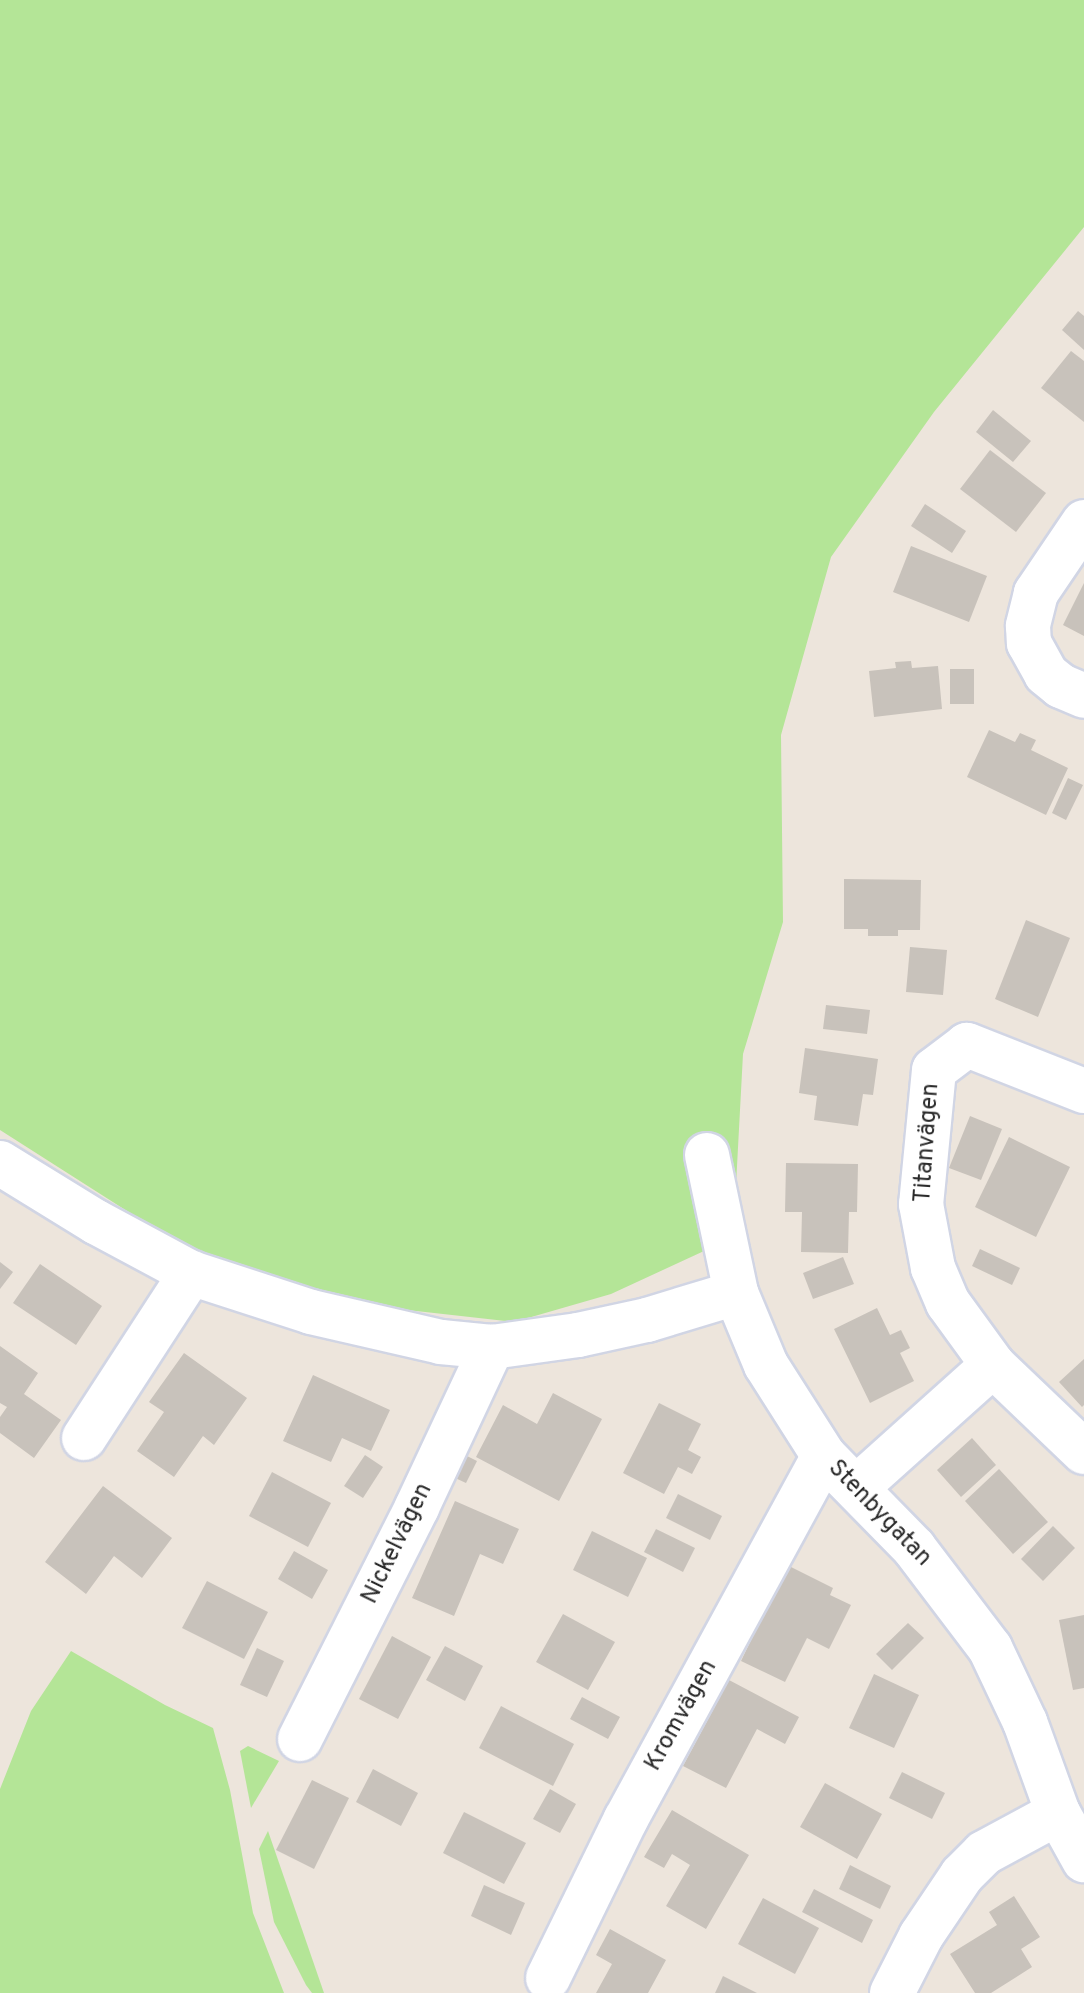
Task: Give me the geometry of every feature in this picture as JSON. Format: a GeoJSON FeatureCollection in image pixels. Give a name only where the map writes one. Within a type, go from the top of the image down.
{"type":"FeatureCollection","features":[{"type":"Feature","properties":{"kind":"street"},"geometry":{"type":"LineString","coordinates":[[1084,522],[1036,593],[1028,626],[1029,643],[1046,674],[1061,686],[1084,696]]}},
{"type":"Feature","properties":{"kind":"street","name":"Titanvägen"},"geometry":{"type":"LineString","coordinates":[[1084,1091],[967,1045],[934,1070],[921,1167],[921,1204],[926,1239],[948,1303],[993,1365],[1084,1452]]}},
{"type":"Feature","properties":{"kind":"street","name":"Stenbygatan"},"geometry":{"type":"LineString","coordinates":[[707,1155],[736,1293],[785,1401],[824,1456],[914,1548],[990,1648],[1020,1708],[1058,1813],[1084,1860]]}},
{"type":"Feature","properties":{"kind":"street"},"geometry":{"type":"LineString","coordinates":[[0,1163],[96,1222],[191,1273],[373,1329],[441,1342],[492,1347],[578,1335],[647,1320],[736,1293]]}},
{"type":"Feature","properties":{"kind":"street"},"geometry":{"type":"LineString","coordinates":[[84,1438],[191,1273]]}},
{"type":"Feature","properties":{"kind":"street","name":"Nickelvägen"},"geometry":{"type":"LineString","coordinates":[[300,1739],[417,1507],[492,1347]]}},
{"type":"Feature","properties":{"kind":"street"},"geometry":{"type":"LineString","coordinates":[[856,1488],[993,1365]]}},
{"type":"Feature","properties":{"kind":"street","name":"Kromvägen"},"geometry":{"type":"LineString","coordinates":[[548,1978],[626,1819],[824,1456]]}},
{"type":"Feature","properties":{"kind":"street"},"geometry":{"type":"LineString","coordinates":[[892,1993],[921,1936],[962,1875],[984,1853],[1058,1813]]}},
{"type":"Feature","properties":{"kind":"green space"},"geometry":{"type":"Polygon","coordinates":[[[0,0],[1084,0],[1084,227],[934,412],[831,557],[781,735],[783,922],[743,1054],[736,1185],[743,1233],[611,1294],[514,1322],[336,1302],[174,1241],[0,1130],[0,0]]]}},
{"type":"Feature","properties":{"kind":"green space"},"geometry":{"type":"Polygon","coordinates":[[[71,1651],[165,1705],[213,1728],[230,1790],[253,1913],[284,1993],[0,1993],[0,1789],[31,1711],[71,1651]]]}},
{"type":"Feature","properties":{"kind":"green space"},"geometry":{"type":"Polygon","coordinates":[[[248,1746],[279,1761],[251,1808],[240,1751],[248,1746]]]}},
{"type":"Feature","properties":{"kind":"green space"},"geometry":{"type":"Polygon","coordinates":[[[268,1831],[324,1993],[312,1993],[306,1985],[274,1922],[259,1849],[268,1831]]]}},
{"type":"Feature","properties":{"kind":"building"},"geometry":{"type":"Polygon","coordinates":[[[1078,311],[1084,316],[1084,350],[1062,330],[1078,311]]]}},
{"type":"Feature","properties":{"kind":"building"},"geometry":{"type":"Polygon","coordinates":[[[1071,351],[1084,361],[1084,422],[1041,388],[1071,351]]]}},
{"type":"Feature","properties":{"kind":"building"},"geometry":{"type":"Polygon","coordinates":[[[993,410],[1031,441],[1013,462],[976,432],[993,410]]]}},
{"type":"Feature","properties":{"kind":"building"},"geometry":{"type":"Polygon","coordinates":[[[990,450],[1046,493],[1016,532],[960,489],[990,450]]]}},
{"type":"Feature","properties":{"kind":"building"},"geometry":{"type":"Polygon","coordinates":[[[925,504],[966,531],[952,553],[911,526],[925,504]]]}},
{"type":"Feature","properties":{"kind":"building"},"geometry":{"type":"Polygon","coordinates":[[[911,546],[987,576],[969,622],[893,592],[911,546]]]}},
{"type":"Feature","properties":{"kind":"building"},"geometry":{"type":"Polygon","coordinates":[[[1084,583],[1084,636],[1063,625],[1084,583]]]}},
{"type":"Feature","properties":{"kind":"building"},"geometry":{"type":"Polygon","coordinates":[[[911,661],[912,668],[938,666],[942,709],[874,717],[869,671],[896,668],[895,662],[911,661]]]}},
{"type":"Feature","properties":{"kind":"building"},"geometry":{"type":"Polygon","coordinates":[[[950,669],[974,669],[974,704],[950,704],[950,669]]]}},
{"type":"Feature","properties":{"kind":"building"},"geometry":{"type":"Polygon","coordinates":[[[989,730],[1015,742],[1020,733],[1036,740],[1031,750],[1068,768],[1046,815],[967,777],[989,730]]]}},
{"type":"Feature","properties":{"kind":"building"},"geometry":{"type":"Polygon","coordinates":[[[1068,778],[1083,785],[1066,820],[1052,813],[1068,778]]]}},
{"type":"Feature","properties":{"kind":"building"},"geometry":{"type":"Polygon","coordinates":[[[844,879],[921,880],[920,930],[898,930],[898,936],[868,936],[868,929],[844,929],[844,879]]]}},
{"type":"Feature","properties":{"kind":"building"},"geometry":{"type":"Polygon","coordinates":[[[1026,920],[1070,938],[1038,1017],[995,999],[1026,920]]]}},
{"type":"Feature","properties":{"kind":"building"},"geometry":{"type":"Polygon","coordinates":[[[910,947],[947,950],[943,995],[906,992],[910,947]]]}},
{"type":"Feature","properties":{"kind":"building"},"geometry":{"type":"Polygon","coordinates":[[[826,1005],[870,1010],[867,1034],[823,1029],[826,1005]]]}},
{"type":"Feature","properties":{"kind":"building"},"geometry":{"type":"Polygon","coordinates":[[[805,1048],[878,1059],[873,1095],[863,1094],[858,1126],[814,1120],[817,1096],[799,1093],[805,1048]]]}},
{"type":"Feature","properties":{"kind":"building"},"geometry":{"type":"Polygon","coordinates":[[[970,1116],[1002,1129],[981,1180],[949,1168],[970,1116]]]}},
{"type":"Feature","properties":{"kind":"building"},"geometry":{"type":"Polygon","coordinates":[[[1009,1137],[1070,1167],[1036,1237],[975,1207],[1009,1137]]]}},
{"type":"Feature","properties":{"kind":"building"},"geometry":{"type":"Polygon","coordinates":[[[786,1163],[858,1164],[857,1212],[849,1212],[848,1253],[801,1252],[802,1212],[785,1212],[786,1163]]]}},
{"type":"Feature","properties":{"kind":"building"},"geometry":{"type":"Polygon","coordinates":[[[980,1249],[1020,1268],[1012,1285],[972,1266],[980,1249]]]}},
{"type":"Feature","properties":{"kind":"building"},"geometry":{"type":"Polygon","coordinates":[[[843,1257],[854,1284],[813,1299],[803,1273],[843,1257]]]}},
{"type":"Feature","properties":{"kind":"building"},"geometry":{"type":"Polygon","coordinates":[[[0,1262],[13,1272],[0,1289],[0,1262]]]}},
{"type":"Feature","properties":{"kind":"building"},"geometry":{"type":"Polygon","coordinates":[[[40,1264],[102,1306],[76,1345],[13,1303],[40,1264]]]}},
{"type":"Feature","properties":{"kind":"building"},"geometry":{"type":"Polygon","coordinates":[[[877,1308],[890,1335],[901,1330],[910,1348],[900,1353],[914,1381],[870,1403],[834,1329],[877,1308]]]}},
{"type":"Feature","properties":{"kind":"building"},"geometry":{"type":"Polygon","coordinates":[[[0,1346],[38,1373],[24,1394],[61,1420],[34,1458],[0,1433],[0,1417],[7,1407],[0,1403],[0,1346]]]}},
{"type":"Feature","properties":{"kind":"building"},"geometry":{"type":"Polygon","coordinates":[[[184,1353],[247,1398],[214,1445],[203,1436],[174,1477],[137,1451],[164,1412],[149,1402],[184,1353]]]}},
{"type":"Feature","properties":{"kind":"building"},"geometry":{"type":"Polygon","coordinates":[[[1084,1359],[1084,1405],[1082,1407],[1059,1382],[1084,1359]]]}},
{"type":"Feature","properties":{"kind":"building"},"geometry":{"type":"Polygon","coordinates":[[[313,1375],[390,1410],[371,1451],[342,1438],[331,1462],[283,1441],[313,1375]]]}},
{"type":"Feature","properties":{"kind":"building"},"geometry":{"type":"Polygon","coordinates":[[[553,1393],[602,1419],[559,1501],[476,1457],[503,1405],[537,1424],[553,1393]]]}},
{"type":"Feature","properties":{"kind":"building"},"geometry":{"type":"Polygon","coordinates":[[[659,1403],[701,1424],[688,1450],[701,1457],[692,1474],[678,1467],[664,1494],[623,1473],[659,1403]]]}},
{"type":"Feature","properties":{"kind":"building"},"geometry":{"type":"Polygon","coordinates":[[[972,1438],[996,1465],[961,1497],[937,1470],[972,1438]]]}},
{"type":"Feature","properties":{"kind":"building"},"geometry":{"type":"Polygon","coordinates":[[[365,1455],[383,1467],[363,1498],[344,1486],[365,1455]]]}},
{"type":"Feature","properties":{"kind":"building"},"geometry":{"type":"Polygon","coordinates":[[[465,1455],[477,1461],[466,1483],[453,1477],[465,1455]]]}},
{"type":"Feature","properties":{"kind":"building"},"geometry":{"type":"Polygon","coordinates":[[[999,1469],[1048,1522],[1013,1554],[965,1501],[999,1469]]]}},
{"type":"Feature","properties":{"kind":"building"},"geometry":{"type":"Polygon","coordinates":[[[272,1472],[331,1503],[308,1547],[249,1516],[272,1472]]]}},
{"type":"Feature","properties":{"kind":"building"},"geometry":{"type":"Polygon","coordinates":[[[103,1486],[172,1538],[142,1578],[114,1556],[86,1594],[45,1562],[103,1486]]]}},
{"type":"Feature","properties":{"kind":"building"},"geometry":{"type":"Polygon","coordinates":[[[678,1494],[722,1516],[710,1540],[666,1518],[678,1494]]]}},
{"type":"Feature","properties":{"kind":"building"},"geometry":{"type":"Polygon","coordinates":[[[455,1501],[519,1529],[503,1564],[480,1554],[454,1616],[412,1598],[455,1501]]]}},
{"type":"Feature","properties":{"kind":"building"},"geometry":{"type":"Polygon","coordinates":[[[1053,1526],[1075,1548],[1043,1581],[1021,1559],[1053,1526]]]}},
{"type":"Feature","properties":{"kind":"building"},"geometry":{"type":"Polygon","coordinates":[[[656,1529],[695,1548],[683,1572],[644,1552],[656,1529]]]}},
{"type":"Feature","properties":{"kind":"building"},"geometry":{"type":"Polygon","coordinates":[[[592,1531],[647,1558],[628,1597],[573,1570],[592,1531]]]}},
{"type":"Feature","properties":{"kind":"building"},"geometry":{"type":"Polygon","coordinates":[[[294,1551],[328,1570],[312,1599],[278,1579],[294,1551]]]}},
{"type":"Feature","properties":{"kind":"building"},"geometry":{"type":"Polygon","coordinates":[[[787,1565],[833,1588],[830,1595],[851,1605],[829,1649],[807,1638],[785,1682],[741,1661],[787,1565]]]}},
{"type":"Feature","properties":{"kind":"building"},"geometry":{"type":"Polygon","coordinates":[[[207,1581],[268,1612],[244,1659],[182,1628],[207,1581]]]}},
{"type":"Feature","properties":{"kind":"building"},"geometry":{"type":"Polygon","coordinates":[[[563,1614],[615,1642],[588,1690],[536,1662],[563,1614]]]}},
{"type":"Feature","properties":{"kind":"building"},"geometry":{"type":"Polygon","coordinates":[[[1084,1615],[1084,1688],[1073,1690],[1059,1620],[1084,1615]]]}},
{"type":"Feature","properties":{"kind":"building"},"geometry":{"type":"Polygon","coordinates":[[[908,1623],[924,1638],[892,1670],[876,1654],[908,1623]]]}},
{"type":"Feature","properties":{"kind":"building"},"geometry":{"type":"Polygon","coordinates":[[[392,1636],[431,1657],[398,1719],[359,1699],[392,1636]]]}},
{"type":"Feature","properties":{"kind":"building"},"geometry":{"type":"Polygon","coordinates":[[[445,1646],[483,1666],[465,1701],[426,1680],[445,1646]]]}},
{"type":"Feature","properties":{"kind":"building"},"geometry":{"type":"Polygon","coordinates":[[[257,1648],[284,1661],[267,1697],[240,1685],[257,1648]]]}},
{"type":"Feature","properties":{"kind":"building"},"geometry":{"type":"Polygon","coordinates":[[[874,1674],[919,1695],[894,1748],[849,1728],[874,1674]]]}},
{"type":"Feature","properties":{"kind":"building"},"geometry":{"type":"Polygon","coordinates":[[[729,1680],[799,1717],[785,1744],[757,1729],[726,1788],[683,1766],[729,1680]]]}},
{"type":"Feature","properties":{"kind":"building"},"geometry":{"type":"Polygon","coordinates":[[[582,1697],[620,1717],[608,1739],[570,1719],[582,1697]]]}},
{"type":"Feature","properties":{"kind":"building"},"geometry":{"type":"Polygon","coordinates":[[[501,1706],[574,1744],[553,1786],[479,1748],[501,1706]]]}},
{"type":"Feature","properties":{"kind":"building"},"geometry":{"type":"Polygon","coordinates":[[[373,1769],[418,1793],[401,1826],[356,1802],[373,1769]]]}},
{"type":"Feature","properties":{"kind":"building"},"geometry":{"type":"Polygon","coordinates":[[[902,1772],[945,1793],[932,1819],[889,1798],[902,1772]]]}},
{"type":"Feature","properties":{"kind":"building"},"geometry":{"type":"Polygon","coordinates":[[[312,1780],[349,1798],[314,1869],[276,1850],[312,1780]]]}},
{"type":"Feature","properties":{"kind":"building"},"geometry":{"type":"Polygon","coordinates":[[[825,1783],[882,1814],[857,1859],[800,1827],[825,1783]]]}},
{"type":"Feature","properties":{"kind":"building"},"geometry":{"type":"Polygon","coordinates":[[[550,1789],[576,1804],[560,1833],[533,1819],[550,1789]]]}},
{"type":"Feature","properties":{"kind":"building"},"geometry":{"type":"Polygon","coordinates":[[[672,1810],[749,1855],[706,1929],[666,1906],[690,1865],[672,1854],[664,1868],[644,1857],[672,1810]]]}},
{"type":"Feature","properties":{"kind":"building"},"geometry":{"type":"Polygon","coordinates":[[[464,1812],[526,1843],[504,1884],[443,1853],[464,1812]]]}},
{"type":"Feature","properties":{"kind":"building"},"geometry":{"type":"Polygon","coordinates":[[[850,1865],[891,1886],[880,1909],[839,1889],[850,1865]]]}},
{"type":"Feature","properties":{"kind":"building"},"geometry":{"type":"Polygon","coordinates":[[[484,1885],[525,1903],[511,1935],[471,1916],[484,1885]]]}},
{"type":"Feature","properties":{"kind":"building"},"geometry":{"type":"Polygon","coordinates":[[[814,1889],[873,1920],[862,1943],[802,1912],[814,1889]]]}},
{"type":"Feature","properties":{"kind":"building"},"geometry":{"type":"Polygon","coordinates":[[[1014,1896],[1040,1937],[1021,1949],[1032,1967],[991,1993],[975,1993],[950,1954],[997,1925],[989,1912],[1014,1896]]]}},
{"type":"Feature","properties":{"kind":"building"},"geometry":{"type":"Polygon","coordinates":[[[763,1898],[819,1928],[795,1974],[738,1944],[763,1898]]]}},
{"type":"Feature","properties":{"kind":"building"},"geometry":{"type":"Polygon","coordinates":[[[610,1929],[666,1960],[648,1993],[596,1993],[612,1964],[596,1955],[610,1929]]]}},
{"type":"Feature","properties":{"kind":"building"},"geometry":{"type":"Polygon","coordinates":[[[723,1976],[757,1993],[715,1993],[723,1976]]]}}]}
